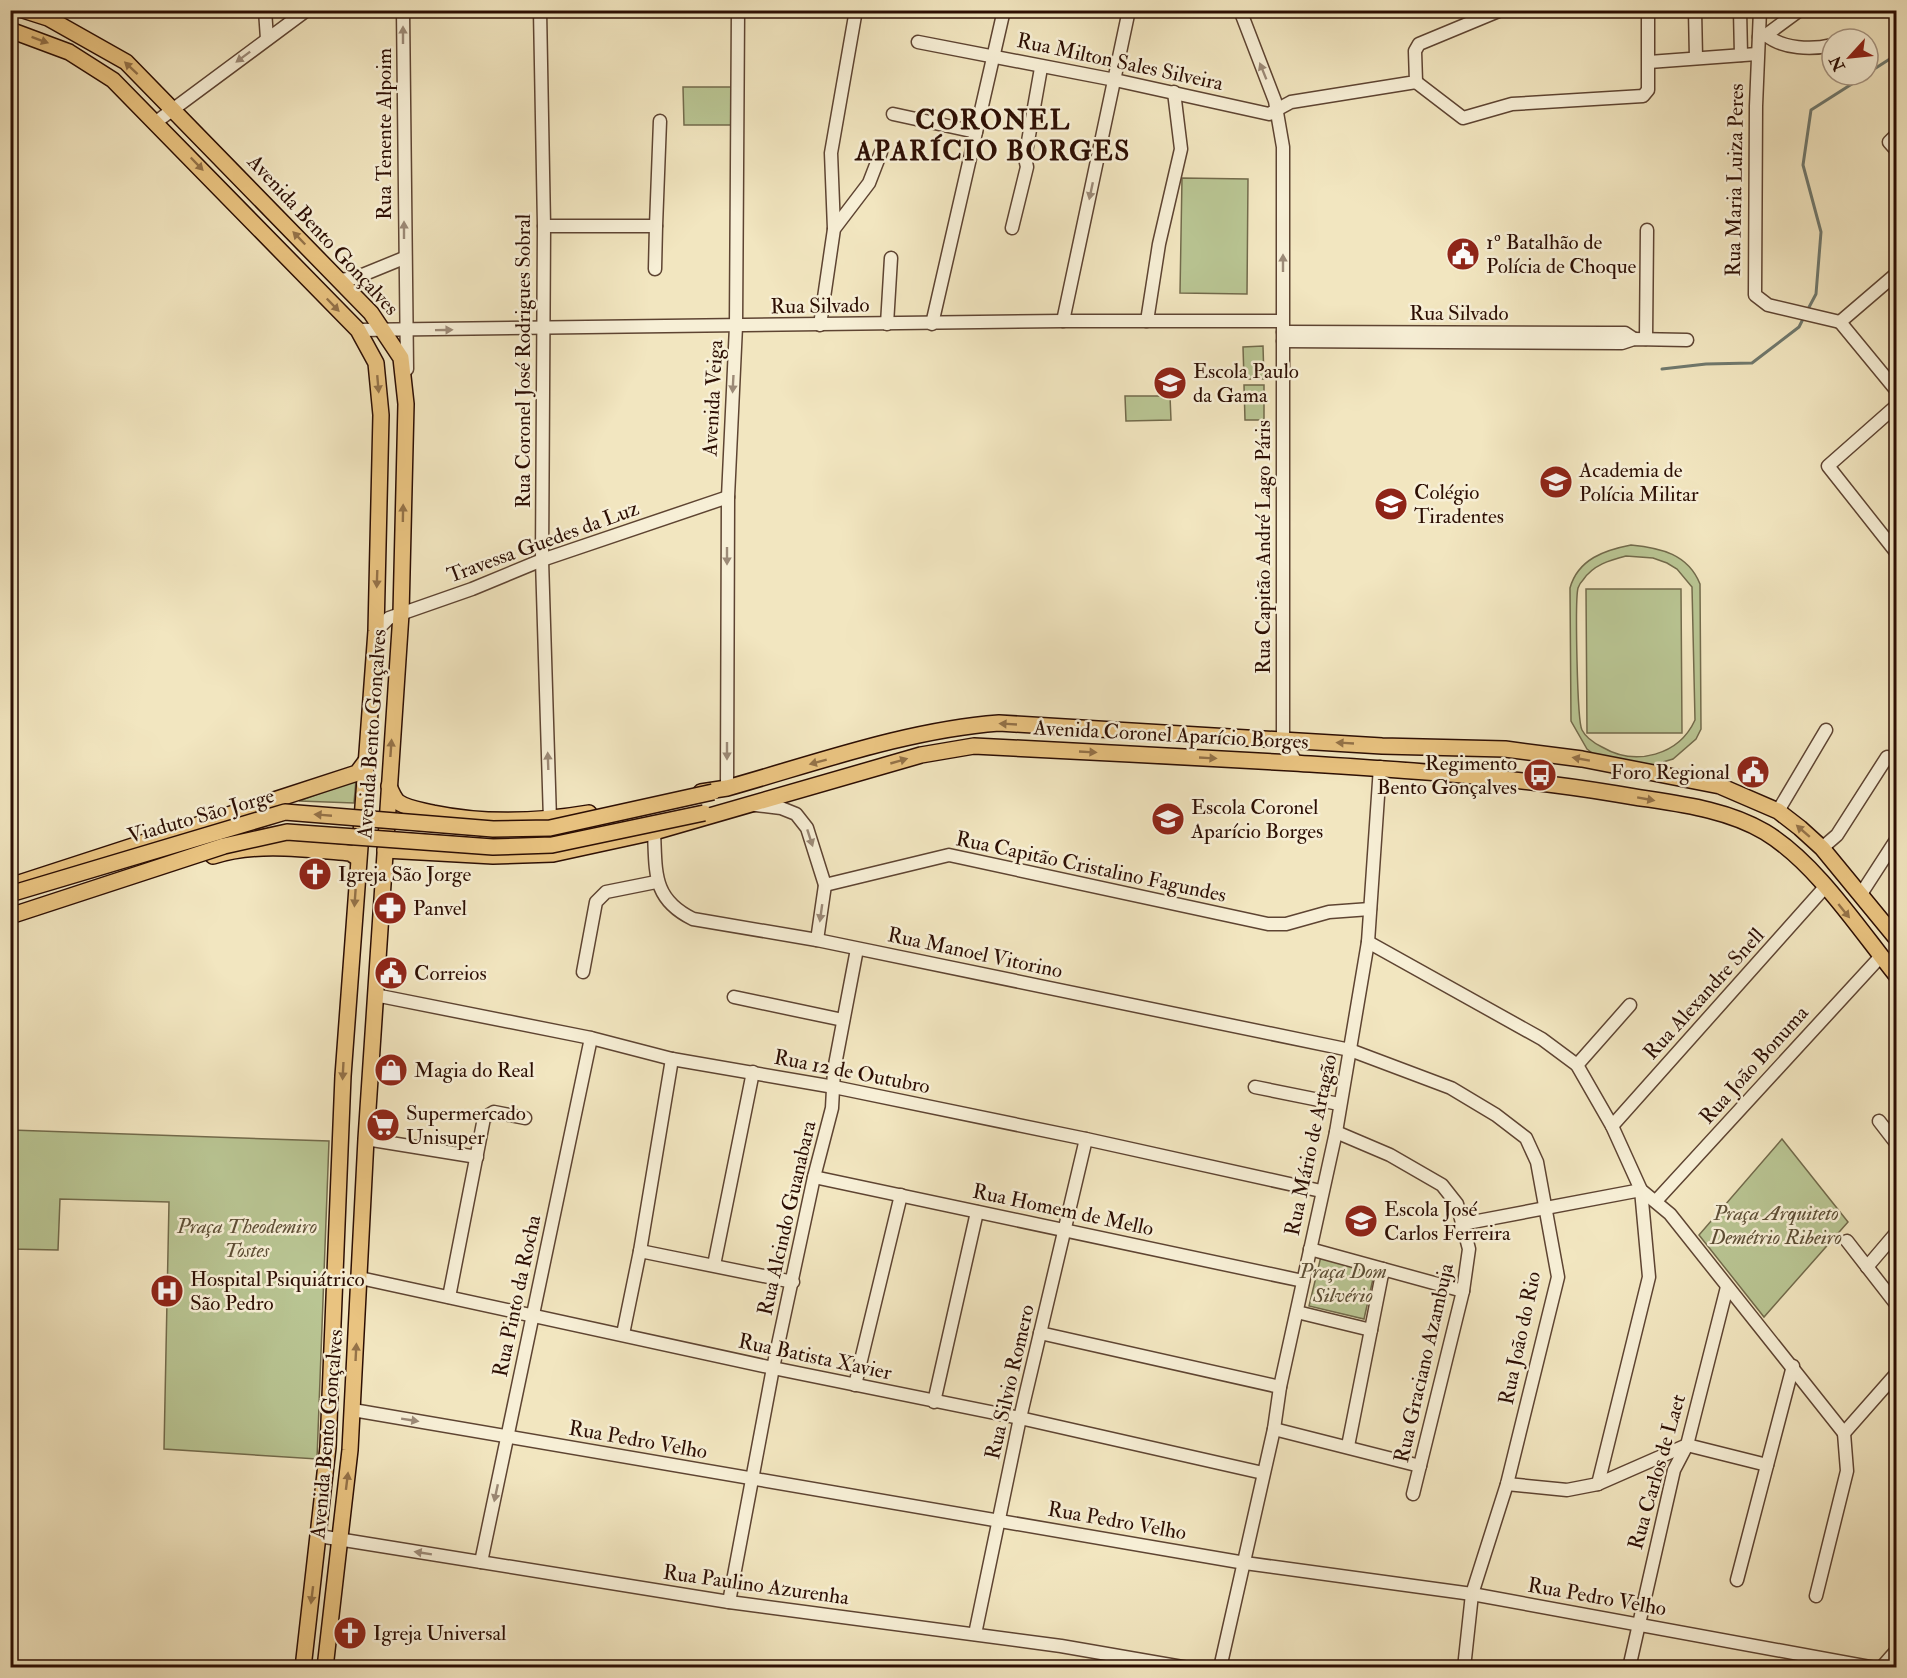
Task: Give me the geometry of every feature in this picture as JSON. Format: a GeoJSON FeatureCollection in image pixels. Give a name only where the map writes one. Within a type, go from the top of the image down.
{"type":"FeatureCollection","features":[{"type":"Feature","properties":{"kind":"main road","name":"Avenida Bento Gonçalves"},"geometry":{"type":"LineString","coordinates":[[23,10],[69,29],[126,63],[340,280],[385,330],[401,358],[406,404],[401,614],[366,1139],[353,1410],[325,1668]]}},
{"type":"Feature","properties":{"kind":"main road","name":"Avenida Bento Gonçalves"},"geometry":{"type":"LineString","coordinates":[[10,30],[69,52],[104,74],[156,122],[358,330],[376,363],[381,415],[376,631],[343,1076],[328,1447],[303,1668]]}},
{"type":"Feature","properties":{"kind":"main road","name":"Avenida Coronel Aparício Borges"},"geometry":{"type":"LineString","coordinates":[[389,786],[396,800],[409,808],[492,822],[549,820],[720,790],[925,733],[999,723],[1283,740],[1505,749],[1557,755],[1720,786],[1778,811],[1822,848],[1896,938]]}},
{"type":"Feature","properties":{"kind":"main road","name":"Avenida Coronel Aparício Borges"},"geometry":{"type":"LineString","coordinates":[[385,850],[448,854],[553,854],[654,832],[921,754],[974,746],[1380,767],[1515,779],[1722,812],[1746,822],[1788,847],[1806,864],[1896,975]]}},
{"type":"Feature","properties":{"kind":"main road"},"geometry":{"type":"LineString","coordinates":[[10,886],[357,773],[366,761]]}},
{"type":"Feature","properties":{"kind":"main road","name":"Viaduto São Jorge"},"geometry":{"type":"LineString","coordinates":[[10,894],[285,812],[493,829],[550,828],[720,790]]}},
{"type":"Feature","properties":{"kind":"main road"},"geometry":{"type":"LineString","coordinates":[[284,797],[298,815],[298,832],[288,848]]}},
{"type":"Feature","properties":{"kind":"main road","name":"Viaduto São Jorge"},"geometry":{"type":"LineString","coordinates":[[10,916],[224,846],[287,832],[493,847],[552,845],[721,811]]}},
{"type":"Feature","properties":{"kind":"main road"},"geometry":{"type":"LineString","coordinates":[[448,854],[441,832],[452,816]]}},
{"type":"Feature","properties":{"kind":"main road"},"geometry":{"type":"LineString","coordinates":[[10,922],[226,852],[288,848],[350,853],[358,858]]}},
{"type":"Feature","properties":{"kind":"street"},"geometry":{"type":"LineString","coordinates":[[265,10],[267,39]]}},
{"type":"Feature","properties":{"kind":"street"},"geometry":{"type":"LineString","coordinates":[[156,122],[307,10]]}},
{"type":"Feature","properties":{"kind":"street","name":"Rua Tenente Alpoim"},"geometry":{"type":"LineString","coordinates":[[403,10],[406,404]]}},
{"type":"Feature","properties":{"kind":"street","name":"Rua Coronel José Rodrigues Sobral"},"geometry":{"type":"LineString","coordinates":[[540,10],[544,226],[542,560],[549,820]]}},
{"type":"Feature","properties":{"kind":"street","name":"Avenida Veiga"},"geometry":{"type":"LineString","coordinates":[[720,790],[728,497],[736,326],[738,10]]}},
{"type":"Feature","properties":{"kind":"street"},"geometry":{"type":"LineString","coordinates":[[819,325],[834,229],[831,153],[856,10]]}},
{"type":"Feature","properties":{"kind":"street"},"geometry":{"type":"LineString","coordinates":[[932,324],[1004,10]]}},
{"type":"Feature","properties":{"kind":"street"},"geometry":{"type":"LineString","coordinates":[[1063,321],[1129,10]]}},
{"type":"Feature","properties":{"kind":"street","name":"Rua Capitão André Lago Páris"},"geometry":{"type":"LineString","coordinates":[[1240,10],[1278,110],[1283,147],[1283,740]]}},
{"type":"Feature","properties":{"kind":"street"},"geometry":{"type":"LineString","coordinates":[[1416,82],[1415,51],[1419,44],[1501,10]]}},
{"type":"Feature","properties":{"kind":"street"},"geometry":{"type":"LineString","coordinates":[[1278,110],[1291,102],[1416,82],[1463,118],[1512,104],[1643,96],[1648,90],[1648,10]]}},
{"type":"Feature","properties":{"kind":"street"},"geometry":{"type":"LineString","coordinates":[[1695,10],[1696,58]]}},
{"type":"Feature","properties":{"kind":"street"},"geometry":{"type":"LineString","coordinates":[[1740,10],[1741,55]]}},
{"type":"Feature","properties":{"kind":"street","name":"Rua Maria Luiza Peres"},"geometry":{"type":"LineString","coordinates":[[1760,10],[1762,36],[1758,54],[1753,286],[1759,301],[1840,322]]}},
{"type":"Feature","properties":{"kind":"street"},"geometry":{"type":"LineString","coordinates":[[1762,36],[1800,10]]}},
{"type":"Feature","properties":{"kind":"street"},"geometry":{"type":"LineString","coordinates":[[1762,36],[1773,41],[1815,49],[1820,48]]}},
{"type":"Feature","properties":{"kind":"street","name":"Rua Milton Sales Silveira"},"geometry":{"type":"LineString","coordinates":[[918,42],[994,56],[1041,68],[1174,92],[1269,114],[1278,110]]}},
{"type":"Feature","properties":{"kind":"street"},"geometry":{"type":"LineString","coordinates":[[1649,62],[1758,54]]}},
{"type":"Feature","properties":{"kind":"street"},"geometry":{"type":"LineString","coordinates":[[1012,228],[1027,167],[1024,158],[1041,68]]}},
{"type":"Feature","properties":{"kind":"street"},"geometry":{"type":"LineString","coordinates":[[1147,321],[1159,244],[1181,149],[1174,92]]}},
{"type":"Feature","properties":{"kind":"street"},"geometry":{"type":"LineString","coordinates":[[893,114],[976,132]]}},
{"type":"Feature","properties":{"kind":"street"},"geometry":{"type":"LineString","coordinates":[[655,269],[660,121]]}},
{"type":"Feature","properties":{"kind":"street"},"geometry":{"type":"LineString","coordinates":[[834,229],[868,183],[881,152]]}},
{"type":"Feature","properties":{"kind":"street"},"geometry":{"type":"LineString","coordinates":[[544,226],[656,226]]}},
{"type":"Feature","properties":{"kind":"street"},"geometry":{"type":"LineString","coordinates":[[1640,339],[1647,230]]}},
{"type":"Feature","properties":{"kind":"street"},"geometry":{"type":"LineString","coordinates":[[340,280],[356,278],[404,258]]}},
{"type":"Feature","properties":{"kind":"street"},"geometry":{"type":"LineString","coordinates":[[887,324],[891,258]]}},
{"type":"Feature","properties":{"kind":"street"},"geometry":{"type":"LineString","coordinates":[[1896,274],[1840,322],[1896,390]]}},
{"type":"Feature","properties":{"kind":"street","name":"Rua Silvado"},"geometry":{"type":"LineString","coordinates":[[358,330],[1147,321],[1283,332],[1305,336],[1605,338],[1622,343],[1640,339],[1687,340]]}},
{"type":"Feature","properties":{"kind":"street"},"geometry":{"type":"LineString","coordinates":[[1896,406],[1828,466],[1896,552]]}},
{"type":"Feature","properties":{"kind":"street","name":"Travessa Guedes da Luz"},"geometry":{"type":"LineString","coordinates":[[376,631],[388,618],[472,589],[542,560],[728,497]]}},
{"type":"Feature","properties":{"kind":"street"},"geometry":{"type":"LineString","coordinates":[[1778,811],[1826,730]]}},
{"type":"Feature","properties":{"kind":"street"},"geometry":{"type":"LineString","coordinates":[[1283,740],[1297,764]]}},
{"type":"Feature","properties":{"kind":"street"},"geometry":{"type":"LineString","coordinates":[[1822,848],[1837,835],[1887,757]]}},
{"type":"Feature","properties":{"kind":"street","name":"Rua Mário de Artagão"},"geometry":{"type":"LineString","coordinates":[[1220,1668],[1274,1429],[1280,1387],[1336,1132],[1368,942],[1380,767]]}},
{"type":"Feature","properties":{"kind":"street"},"geometry":{"type":"LineString","coordinates":[[746,804],[781,808],[796,814],[807,828],[825,885],[817,940]]}},
{"type":"Feature","properties":{"kind":"street"},"geometry":{"type":"LineString","coordinates":[[583,972],[596,902],[600,896],[606,892],[656,882],[654,832]]}},
{"type":"Feature","properties":{"kind":"street"},"geometry":{"type":"LineString","coordinates":[[1861,894],[1896,840]]}},
{"type":"Feature","properties":{"kind":"street","name":"Rua Capitão Cristalino Fagundes"},"geometry":{"type":"LineString","coordinates":[[825,885],[949,855],[1268,924],[1286,924],[1329,912],[1370,909]]}},
{"type":"Feature","properties":{"kind":"street","name":"Rua Manoel Vitorino"},"geometry":{"type":"LineString","coordinates":[[656,882],[678,912],[693,919],[817,940],[1350,1050]]}},
{"type":"Feature","properties":{"kind":"street","name":"Rua Alexandre Snell"},"geometry":{"type":"LineString","coordinates":[[1612,1126],[1825,887]]}},
{"type":"Feature","properties":{"kind":"street"},"geometry":{"type":"LineString","coordinates":[[1368,942],[1542,1039],[1577,1065],[1612,1126],[1641,1190],[1649,1277],[1598,1484]]}},
{"type":"Feature","properties":{"kind":"street","name":"Rua Alcindo Guanabara"},"geometry":{"type":"LineString","coordinates":[[729,1602],[773,1368],[814,1177],[832,1108],[834,1070],[857,949]]}},
{"type":"Feature","properties":{"kind":"street","name":"Rua João Bonuma"},"geometry":{"type":"LineString","coordinates":[[1656,1201],[1881,956]]}},
{"type":"Feature","properties":{"kind":"street","name":"Rua 12 de Outubro"},"geometry":{"type":"LineString","coordinates":[[375,995],[591,1038],[672,1059],[834,1087],[1086,1139],[1322,1191]]}},
{"type":"Feature","properties":{"kind":"street"},"geometry":{"type":"LineString","coordinates":[[734,997],[843,1020]]}},
{"type":"Feature","properties":{"kind":"street"},"geometry":{"type":"LineString","coordinates":[[1577,1065],[1630,1005]]}},
{"type":"Feature","properties":{"kind":"street","name":"Rua Pinto da Rocha"},"geometry":{"type":"LineString","coordinates":[[481,1562],[591,1038]]}},
{"type":"Feature","properties":{"kind":"street","name":"Rua João do Rio"},"geometry":{"type":"LineString","coordinates":[[1350,1050],[1451,1088],[1496,1115],[1526,1138],[1537,1162],[1546,1209],[1558,1277],[1507,1484],[1472,1594],[1464,1668]]}},
{"type":"Feature","properties":{"kind":"street"},"geometry":{"type":"LineString","coordinates":[[623,1334],[640,1251],[672,1059]]}},
{"type":"Feature","properties":{"kind":"street"},"geometry":{"type":"LineString","coordinates":[[714,1265],[753,1072]]}},
{"type":"Feature","properties":{"kind":"street"},"geometry":{"type":"LineString","coordinates":[[1255,1087],[1339,1104]]}},
{"type":"Feature","properties":{"kind":"street"},"geometry":{"type":"LineString","coordinates":[[449,1297],[484,1118],[494,1112],[525,1118]]}},
{"type":"Feature","properties":{"kind":"street"},"geometry":{"type":"LineString","coordinates":[[1879,1121],[1896,1143]]}},
{"type":"Feature","properties":{"kind":"street","name":"Rua Graciano Azambuja"},"geometry":{"type":"LineString","coordinates":[[1336,1132],[1390,1155],[1442,1185],[1457,1204],[1469,1249],[1463,1291],[1413,1494]]}},
{"type":"Feature","properties":{"kind":"street"},"geometry":{"type":"LineString","coordinates":[[366,1139],[477,1156]]}},
{"type":"Feature","properties":{"kind":"street","name":"Rua Silvio Romero"},"geometry":{"type":"LineString","coordinates":[[975,1634],[1020,1418],[1086,1139]]}},
{"type":"Feature","properties":{"kind":"street","name":"Rua Homem de Mello"},"geometry":{"type":"LineString","coordinates":[[814,1177],[1303,1281]]}},
{"type":"Feature","properties":{"kind":"street"},"geometry":{"type":"LineString","coordinates":[[1462,1224],[1641,1190],[1670,1214],[1844,1433],[1847,1471],[1816,1596]]}},
{"type":"Feature","properties":{"kind":"street"},"geometry":{"type":"LineString","coordinates":[[855,1385],[901,1195]]}},
{"type":"Feature","properties":{"kind":"street"},"geometry":{"type":"LineString","coordinates":[[934,1402],[977,1212]]}},
{"type":"Feature","properties":{"kind":"street"},"geometry":{"type":"LineString","coordinates":[[1867,1267],[1896,1233]]}},
{"type":"Feature","properties":{"kind":"street"},"geometry":{"type":"LineString","coordinates":[[1847,1241],[1896,1304]]}},
{"type":"Feature","properties":{"kind":"street"},"geometry":{"type":"LineString","coordinates":[[1310,1249],[1463,1291]]}},
{"type":"Feature","properties":{"kind":"street"},"geometry":{"type":"LineString","coordinates":[[640,1251],[793,1282]]}},
{"type":"Feature","properties":{"kind":"street"},"geometry":{"type":"LineString","coordinates":[[1347,1446],[1383,1269]]}},
{"type":"Feature","properties":{"kind":"street","name":"Rua Batista Xavier"},"geometry":{"type":"LineString","coordinates":[[360,1278],[773,1368],[1020,1418],[1263,1473]]}},
{"type":"Feature","properties":{"kind":"street","name":"Rua Carlos de Laet"},"geometry":{"type":"LineString","coordinates":[[1629,1668],[1636,1625],[1674,1470],[1687,1445],[1726,1287]]}},
{"type":"Feature","properties":{"kind":"street"},"geometry":{"type":"LineString","coordinates":[[1297,1312],[1371,1330]]}},
{"type":"Feature","properties":{"kind":"street"},"geometry":{"type":"LineString","coordinates":[[1040,1333],[1280,1387]]}},
{"type":"Feature","properties":{"kind":"street"},"geometry":{"type":"LineString","coordinates":[[1737,1580],[1793,1366]]}},
{"type":"Feature","properties":{"kind":"street"},"geometry":{"type":"LineString","coordinates":[[1844,1433],[1896,1374]]}},
{"type":"Feature","properties":{"kind":"street","name":"Rua Pedro Velho"},"geometry":{"type":"LineString","coordinates":[[353,1410],[1245,1563],[1472,1594],[1875,1668]]}},
{"type":"Feature","properties":{"kind":"street"},"geometry":{"type":"LineString","coordinates":[[1274,1429],[1420,1466]]}},
{"type":"Feature","properties":{"kind":"street"},"geometry":{"type":"LineString","coordinates":[[1507,1484],[1567,1490],[1598,1484],[1687,1445],[1767,1465]]}},
{"type":"Feature","properties":{"kind":"street","name":"Rua Paulino Azurenha"},"geometry":{"type":"LineString","coordinates":[[319,1536],[729,1602],[975,1634],[1188,1668]]}},
{"type":"Feature","properties":{"kind":"street"},"geometry":{"type":"LineString","coordinates":[[1881,1668],[1896,1651]]}},
{"type":"Feature","properties":{"kind":"green space"},"geometry":{"type":"Polygon","coordinates":[[[683,87],[732,87],[732,125],[684,125],[683,87]]]}},
{"type":"Feature","properties":{"kind":"green space"},"geometry":{"type":"Polygon","coordinates":[[[1182,178],[1248,179],[1247,294],[1180,293],[1182,178]]]}},
{"type":"Feature","properties":{"kind":"green space"},"geometry":{"type":"Polygon","coordinates":[[[1263,346],[1264,379],[1244,379],[1243,347],[1263,346]]]}},
{"type":"Feature","properties":{"kind":"green space"},"geometry":{"type":"Polygon","coordinates":[[[1244,385],[1264,385],[1264,420],[1245,420],[1244,385]]]}},
{"type":"Feature","properties":{"kind":"green space"},"geometry":{"type":"Polygon","coordinates":[[[1125,396],[1170,396],[1171,420],[1126,421],[1125,396]]]}},
{"type":"Feature","properties":{"kind":"green space"},"geometry":{"type":"Polygon","coordinates":[[[1642,546],[1672,554],[1688,566],[1700,584],[1701,729],[1696,739],[1673,759],[1646,767],[1596,756],[1587,749],[1571,721],[1570,588],[1579,570],[1586,563],[1602,553],[1621,547],[1642,546]],[[1626,556],[1608,561],[1592,570],[1578,588],[1577,660],[1582,730],[1588,738],[1599,745],[1615,753],[1629,756],[1655,754],[1668,749],[1688,732],[1695,720],[1692,587],[1677,569],[1653,558],[1626,556]]]}},
{"type":"Feature","properties":{"kind":"green space"},"geometry":{"type":"Polygon","coordinates":[[[1586,589],[1681,589],[1682,733],[1587,733],[1586,589]]]}},
{"type":"Feature","properties":{"kind":"green space"},"geometry":{"type":"Polygon","coordinates":[[[356,780],[354,803],[299,801],[356,780]]]}},
{"type":"Feature","properties":{"kind":"green space","name":"Praça Theodemiro Tostes"},"geometry":{"type":"Polygon","coordinates":[[[11,1130],[329,1141],[317,1459],[164,1449],[169,1202],[60,1199],[58,1250],[11,1249],[11,1130]]]}},
{"type":"Feature","properties":{"kind":"green space","name":"Praça Arquiteto Demétrio Ribeiro"},"geometry":{"type":"Polygon","coordinates":[[[1782,1139],[1848,1222],[1764,1317],[1699,1235],[1782,1139]]]}},
{"type":"Feature","properties":{"kind":"green space","name":"Praça Dom Silvério"},"geometry":{"type":"Polygon","coordinates":[[[1323,1248],[1377,1261],[1364,1319],[1309,1306],[1323,1248]]]}},
{"type":"Feature","properties":{"kind":"waterway"},"geometry":{"type":"LineString","coordinates":[[1880,65],[1896,55]]}},
{"type":"Feature","properties":{"kind":"waterway"},"geometry":{"type":"LineString","coordinates":[[1807,311],[1816,294],[1821,232],[1803,165],[1811,110],[1847,87]]}},
{"type":"Feature","properties":{"kind":"waterway"},"geometry":{"type":"LineString","coordinates":[[1662,369],[1706,364],[1752,363],[1799,327],[1804,317]]}},
{"type":"Feature","properties":{"kind":"place","name":"1º Batalhão de Polícia de Choque"},"geometry":{"type":"Point","coordinates":[1463,254]}},
{"type":"Feature","properties":{"kind":"place","name":"Escola Paulo da Gama"},"geometry":{"type":"Point","coordinates":[1170,383]}},
{"type":"Feature","properties":{"kind":"place","name":"Academia de Polícia Militar"},"geometry":{"type":"Point","coordinates":[1556,482]}},
{"type":"Feature","properties":{"kind":"place","name":"Colégio Tiradentes"},"geometry":{"type":"Point","coordinates":[1391,504]}},
{"type":"Feature","properties":{"kind":"place","name":"Foro Regional"},"geometry":{"type":"Point","coordinates":[1753,772]}},
{"type":"Feature","properties":{"kind":"place","name":"Regimento Bento Gonçalves"},"geometry":{"type":"Point","coordinates":[1540,775]}},
{"type":"Feature","properties":{"kind":"place","name":"Escola Coronel Aparício Borges"},"geometry":{"type":"Point","coordinates":[1168,819]}},
{"type":"Feature","properties":{"kind":"place","name":"Igreja São Jorge"},"geometry":{"type":"Point","coordinates":[315,874]}},
{"type":"Feature","properties":{"kind":"place","name":"Panvel"},"geometry":{"type":"Point","coordinates":[390,908]}},
{"type":"Feature","properties":{"kind":"place","name":"Correios"},"geometry":{"type":"Point","coordinates":[391,973]}},
{"type":"Feature","properties":{"kind":"place","name":"Magia do Real"},"geometry":{"type":"Point","coordinates":[391,1070]}},
{"type":"Feature","properties":{"kind":"place","name":"Supermercado Unisuper"},"geometry":{"type":"Point","coordinates":[383,1125]}},
{"type":"Feature","properties":{"kind":"place","name":"Escola José Carlos Ferreira"},"geometry":{"type":"Point","coordinates":[1361,1221]}},
{"type":"Feature","properties":{"kind":"place","name":"Hospital Psiquiátrico São Pedro"},"geometry":{"type":"Point","coordinates":[167,1291]}},
{"type":"Feature","properties":{"kind":"place","name":"Igreja Universal"},"geometry":{"type":"Point","coordinates":[350,1633]}},
{"type":"Feature","properties":{"kind":"district","name":"CORONEL APARÍCIO BORGES"},"geometry":{"type":"Point","coordinates":[993,136]}}]}
